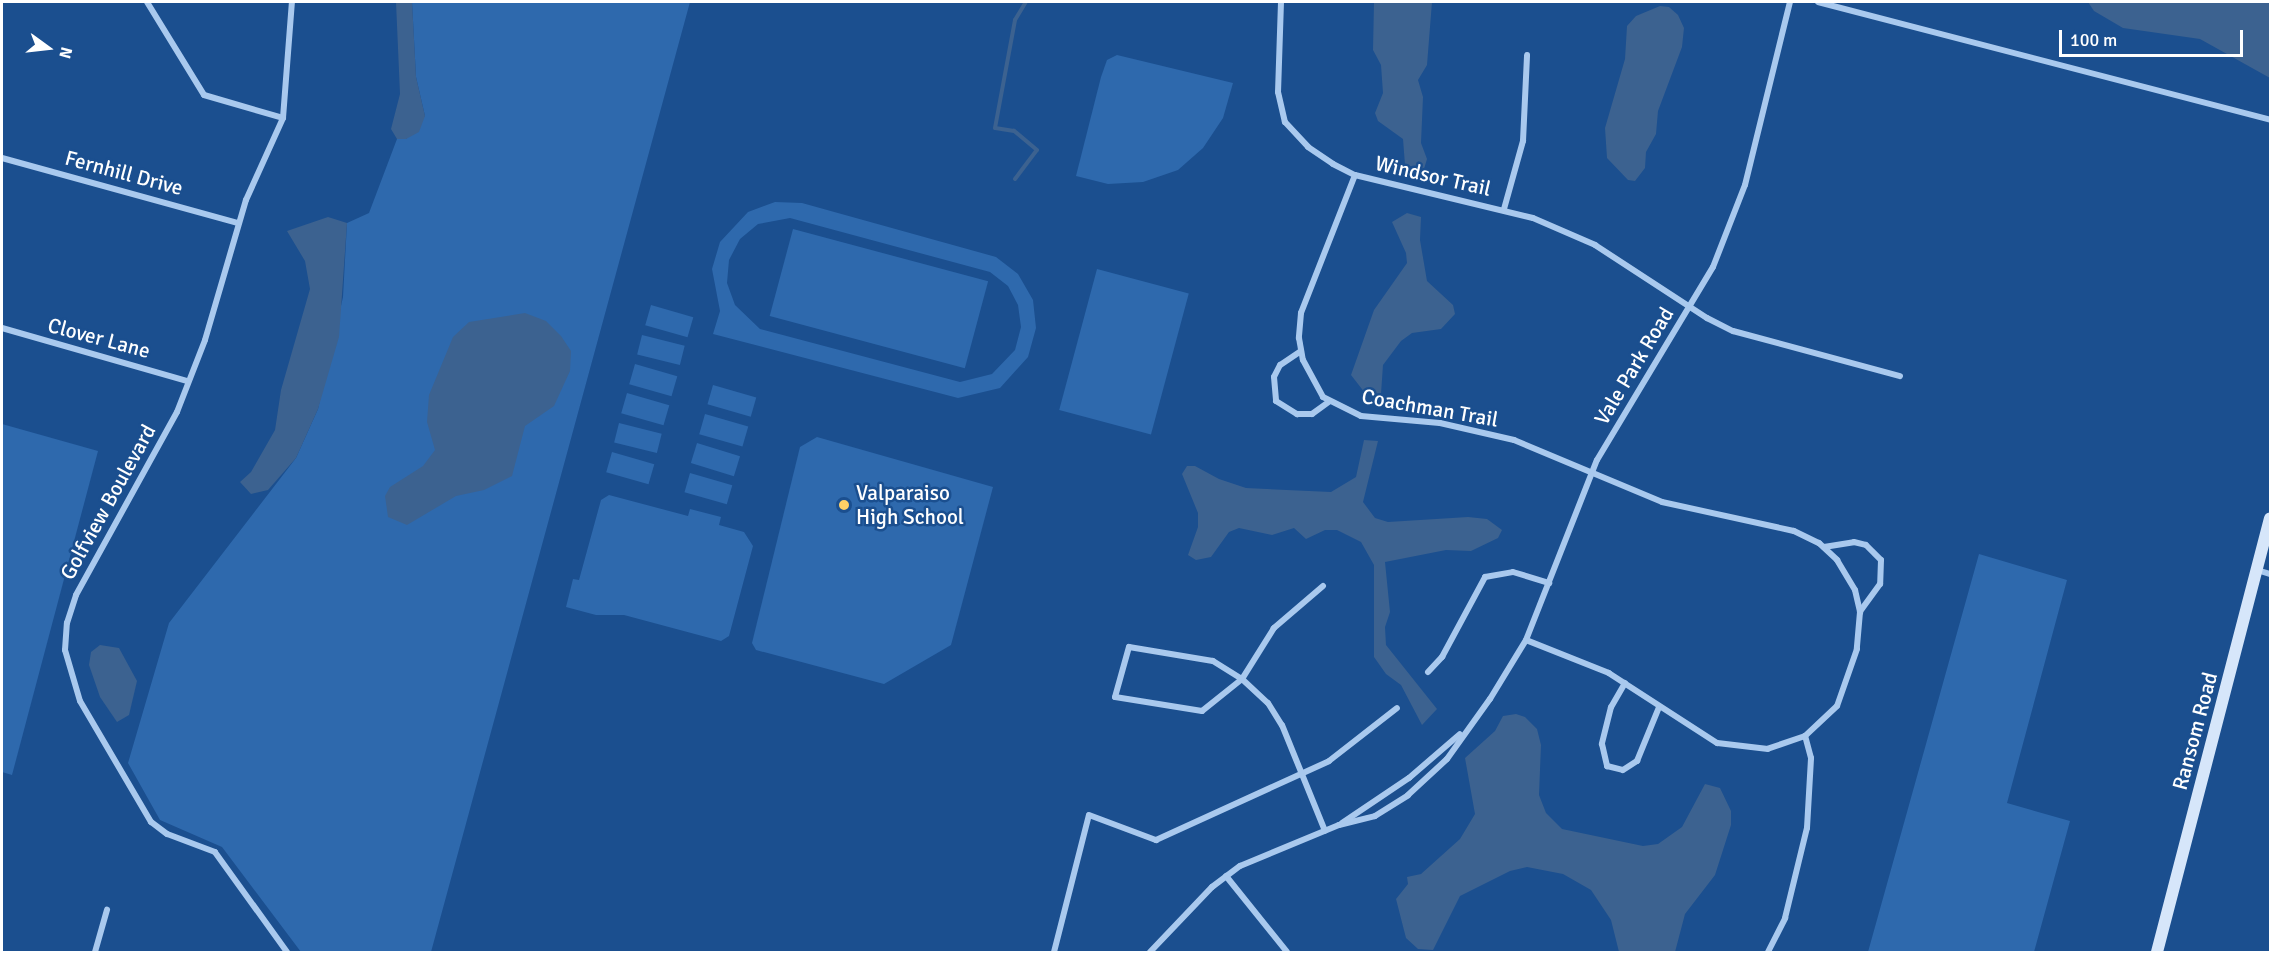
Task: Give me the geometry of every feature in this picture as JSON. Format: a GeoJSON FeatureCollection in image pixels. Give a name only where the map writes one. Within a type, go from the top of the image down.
{"type":"FeatureCollection","features":[{"type":"Feature","properties":{"kind":"main road","name":"Ransom Road"},"geometry":{"type":"LineString","coordinates":[[2157,952],[2271,519]]}},
{"type":"Feature","properties":{"kind":"street"},"geometry":{"type":"LineString","coordinates":[[147,2],[204,95],[283,118]]}},
{"type":"Feature","properties":{"kind":"street","name":"Golfview Boulevard"},"geometry":{"type":"LineString","coordinates":[[287,952],[215,852],[167,834],[151,822],[80,700],[66,663],[67,623],[76,595],[177,412],[205,340],[238,223],[283,118],[292,2]]}},
{"type":"Feature","properties":{"kind":"street","name":"Windsor Trail"},"geometry":{"type":"LineString","coordinates":[[1281,2],[1278,92],[1285,122],[1308,147],[1355,175],[1504,209],[1595,245],[1689,306],[1742,334],[1900,376]]}},
{"type":"Feature","properties":{"kind":"street","name":"Vale Park Road"},"geometry":{"type":"LineString","coordinates":[[1150,952],[1226,876],[1255,857],[1339,825],[1376,816],[1408,795],[1447,759],[1526,640],[1591,473],[1713,267],[1744,185],[1790,2]]}},
{"type":"Feature","properties":{"kind":"street"},"geometry":{"type":"LineString","coordinates":[[1818,2],[2271,120]]}},
{"type":"Feature","properties":{"kind":"street"},"geometry":{"type":"LineString","coordinates":[[1504,209],[1523,141],[1527,55]]}},
{"type":"Feature","properties":{"kind":"street","name":"Fernhill Drive"},"geometry":{"type":"LineString","coordinates":[[2,158],[238,223]]}},
{"type":"Feature","properties":{"kind":"street","name":"Coachman Trail"},"geometry":{"type":"LineString","coordinates":[[1355,175],[1301,313],[1301,351],[1311,380],[1330,401],[1361,416],[1440,423],[1495,435],[1662,502],[1794,531],[1824,547],[1845,569],[1860,612]]}},
{"type":"Feature","properties":{"kind":"street","name":"Clover Lane"},"geometry":{"type":"LineString","coordinates":[[2,328],[188,381]]}},
{"type":"Feature","properties":{"kind":"street","name":"Coachman Trail"},"geometry":{"type":"LineString","coordinates":[[1301,351],[1281,365],[1274,377],[1276,400],[1297,414],[1312,414],[1330,401]]}},
{"type":"Feature","properties":{"kind":"street"},"geometry":{"type":"LineString","coordinates":[[1526,640],[1598,667],[1708,739],[1726,746],[1768,749],[1805,736],[1831,714],[1843,696],[1857,649],[1860,612],[1880,584],[1881,560],[1866,545],[1854,542],[1824,547]]}},
{"type":"Feature","properties":{"kind":"street"},"geometry":{"type":"LineString","coordinates":[[2257,570],[2271,574]]}},
{"type":"Feature","properties":{"kind":"street"},"geometry":{"type":"LineString","coordinates":[[1428,672],[1442,657],[1485,577],[1513,572],[1549,583]]}},
{"type":"Feature","properties":{"kind":"street"},"geometry":{"type":"LineString","coordinates":[[1323,586],[1274,628],[1242,679],[1202,711],[1115,697],[1129,647],[1213,661],[1242,679],[1268,703],[1278,717],[1324,831]]}},
{"type":"Feature","properties":{"kind":"street"},"geometry":{"type":"LineString","coordinates":[[1625,683],[1611,707],[1602,744],[1607,766],[1623,770],[1637,761],[1659,707]]}},
{"type":"Feature","properties":{"kind":"street"},"geometry":{"type":"LineString","coordinates":[[1054,952],[1089,815],[1156,840],[1329,761],[1396,708]]}},
{"type":"Feature","properties":{"kind":"street","name":"Vale Park Road"},"geometry":{"type":"LineString","coordinates":[[1339,825],[1409,778],[1466,730]]}},
{"type":"Feature","properties":{"kind":"street"},"geometry":{"type":"LineString","coordinates":[[1768,952],[1785,918],[1807,828],[1812,758],[1805,736]]}},
{"type":"Feature","properties":{"kind":"street"},"geometry":{"type":"LineString","coordinates":[[1226,876],[1287,952]]}},
{"type":"Feature","properties":{"kind":"street"},"geometry":{"type":"LineString","coordinates":[[95,952],[106,910]]}},
{"type":"Feature","properties":{"kind":"shaded area"},"geometry":{"type":"Polygon","coordinates":[[[396,2],[412,2],[416,77],[425,116],[419,132],[406,139],[397,139],[391,129],[400,94],[396,2]]]}},
{"type":"Feature","properties":{"kind":"shaded area"},"geometry":{"type":"Polygon","coordinates":[[[412,2],[690,2],[431,952],[301,952],[222,847],[160,820],[128,763],[169,623],[296,458],[318,409],[343,297],[347,223],[369,213],[397,139],[406,139],[425,116],[416,77],[412,2]]]}},
{"type":"Feature","properties":{"kind":"shaded area"},"geometry":{"type":"Polygon","coordinates":[[[1374,2],[1432,2],[1427,65],[1418,80],[1423,97],[1421,143],[1427,159],[1424,169],[1405,165],[1403,139],[1378,121],[1375,113],[1383,93],[1381,65],[1373,50],[1374,2]]]}},
{"type":"Feature","properties":{"kind":"shaded area"},"geometry":{"type":"Polygon","coordinates":[[[2088,2],[2270,2],[2270,78],[2200,39],[2123,28],[2094,11],[2088,2]]]}},
{"type":"Feature","properties":{"kind":"shaded area"},"geometry":{"type":"Polygon","coordinates":[[[1660,6],[1669,7],[1678,15],[1684,28],[1682,47],[1658,111],[1656,134],[1646,152],[1645,168],[1635,181],[1628,180],[1607,158],[1605,128],[1625,59],[1627,26],[1636,16],[1660,6]]]}},
{"type":"Feature","properties":{"kind":"shaded area"},"geometry":{"type":"Polygon","coordinates":[[[1117,55],[1233,83],[1223,118],[1203,148],[1178,170],[1143,182],[1108,184],[1076,176],[1101,77],[1107,60],[1117,55]]]}},
{"type":"Feature","properties":{"kind":"shaded area"},"geometry":{"type":"Polygon","coordinates":[[[775,202],[802,203],[996,257],[1018,274],[1033,300],[1036,328],[1028,357],[1000,388],[958,398],[713,334],[720,311],[712,269],[720,242],[748,212],[775,202]],[[790,218],[758,224],[740,239],[729,260],[727,283],[735,305],[760,329],[960,382],[992,374],[1015,350],[1021,327],[1018,305],[1008,286],[990,272],[790,218]]]}},
{"type":"Feature","properties":{"kind":"shaded area"},"geometry":{"type":"Polygon","coordinates":[[[1407,213],[1421,217],[1420,240],[1427,281],[1453,305],[1455,314],[1441,329],[1412,333],[1401,341],[1383,365],[1381,394],[1365,393],[1351,375],[1374,310],[1407,263],[1406,253],[1392,222],[1407,213]]]}},
{"type":"Feature","properties":{"kind":"shaded area"},"geometry":{"type":"Polygon","coordinates":[[[328,217],[347,223],[339,337],[318,409],[296,458],[268,490],[251,494],[240,482],[251,472],[275,430],[281,390],[310,289],[305,261],[287,231],[328,217]]]}},
{"type":"Feature","properties":{"kind":"shaded area"},"geometry":{"type":"Polygon","coordinates":[[[793,229],[988,281],[965,368],[770,316],[793,229]]]}},
{"type":"Feature","properties":{"kind":"shaded area"},"geometry":{"type":"Polygon","coordinates":[[[1097,269],[1189,294],[1151,435],[1059,410],[1097,269]]]}},
{"type":"Feature","properties":{"kind":"shaded area"},"geometry":{"type":"Polygon","coordinates":[[[651,305],[693,317],[688,337],[645,325],[651,305]]]}},
{"type":"Feature","properties":{"kind":"shaded area"},"geometry":{"type":"Polygon","coordinates":[[[525,313],[546,321],[561,336],[571,351],[570,371],[554,406],[525,426],[512,476],[484,490],[456,496],[407,525],[388,517],[385,496],[390,487],[423,466],[435,450],[427,422],[429,395],[453,337],[469,322],[525,313]]]}},
{"type":"Feature","properties":{"kind":"shaded area"},"geometry":{"type":"Polygon","coordinates":[[[642,335],[685,346],[680,365],[637,354],[642,335]]]}},
{"type":"Feature","properties":{"kind":"shaded area"},"geometry":{"type":"Polygon","coordinates":[[[635,364],[677,376],[672,396],[629,384],[635,364]]]}},
{"type":"Feature","properties":{"kind":"shaded area"},"geometry":{"type":"Polygon","coordinates":[[[713,385],[756,397],[751,417],[707,404],[713,385]]]}},
{"type":"Feature","properties":{"kind":"shaded area"},"geometry":{"type":"Polygon","coordinates":[[[627,393],[669,405],[664,425],[621,413],[627,393]]]}},
{"type":"Feature","properties":{"kind":"shaded area"},"geometry":{"type":"Polygon","coordinates":[[[705,414],[748,426],[742,447],[699,434],[705,414]]]}},
{"type":"Feature","properties":{"kind":"shaded area"},"geometry":{"type":"Polygon","coordinates":[[[619,423],[662,434],[657,453],[614,442],[619,423]]]}},
{"type":"Feature","properties":{"kind":"shaded area"},"geometry":{"type":"Polygon","coordinates":[[[2,424],[98,451],[12,775],[2,772],[2,424]]]}},
{"type":"Feature","properties":{"kind":"shaded area"},"geometry":{"type":"Polygon","coordinates":[[[817,437],[993,487],[951,645],[884,684],[756,650],[752,643],[800,447],[817,437]]]}},
{"type":"Feature","properties":{"kind":"shaded area"},"geometry":{"type":"Polygon","coordinates":[[[1364,440],[1378,441],[1363,502],[1375,518],[1388,522],[1468,517],[1487,519],[1502,530],[1498,538],[1471,551],[1446,550],[1385,562],[1390,612],[1385,627],[1386,645],[1437,709],[1422,725],[1401,685],[1386,674],[1374,657],[1374,565],[1361,542],[1337,530],[1325,530],[1306,539],[1294,528],[1272,535],[1239,528],[1229,532],[1211,557],[1196,560],[1188,555],[1198,527],[1198,513],[1182,474],[1187,466],[1195,466],[1219,479],[1246,488],[1331,492],[1356,477],[1364,440]]]}},
{"type":"Feature","properties":{"kind":"shaded area"},"geometry":{"type":"Polygon","coordinates":[[[697,443],[740,456],[734,476],[691,463],[697,443]]]}},
{"type":"Feature","properties":{"kind":"shaded area"},"geometry":{"type":"Polygon","coordinates":[[[612,452],[654,464],[649,484],[606,472],[612,452]]]}},
{"type":"Feature","properties":{"kind":"shaded area"},"geometry":{"type":"Polygon","coordinates":[[[690,473],[732,485],[727,504],[684,492],[690,473]]]}},
{"type":"Feature","properties":{"kind":"shaded area"},"geometry":{"type":"Polygon","coordinates":[[[609,495],[688,516],[690,509],[721,517],[719,525],[744,532],[753,546],[729,636],[721,641],[624,615],[596,615],[566,607],[573,579],[579,580],[601,500],[609,495]]]}},
{"type":"Feature","properties":{"kind":"shaded area"},"geometry":{"type":"Polygon","coordinates":[[[1979,554],[2067,580],[2007,803],[2070,821],[2034,952],[1868,952],[1979,554]]]}},
{"type":"Feature","properties":{"kind":"shaded area"},"geometry":{"type":"Polygon","coordinates":[[[100,645],[119,648],[137,681],[129,715],[117,722],[100,697],[89,665],[91,652],[100,645]]]}},
{"type":"Feature","properties":{"kind":"shaded area"},"geometry":{"type":"Polygon","coordinates":[[[1516,714],[1525,717],[1537,729],[1541,745],[1539,795],[1546,813],[1562,829],[1643,846],[1658,844],[1682,827],[1705,784],[1720,788],[1731,811],[1731,825],[1715,875],[1685,914],[1675,952],[1619,952],[1611,920],[1591,890],[1563,874],[1527,867],[1510,871],[1460,896],[1433,950],[1418,949],[1406,938],[1396,899],[1408,884],[1407,877],[1421,874],[1460,839],[1475,814],[1465,758],[1495,731],[1503,716],[1516,714]]]}},
{"type":"Feature","properties":{"kind":"waterway"},"geometry":{"type":"LineString","coordinates":[[1015,179],[1037,150],[1014,131],[995,128],[1015,20],[1026,2]]}},
{"type":"Feature","properties":{"kind":"place","name":"Valparaiso High School"},"geometry":{"type":"Point","coordinates":[844,505]}}]}
